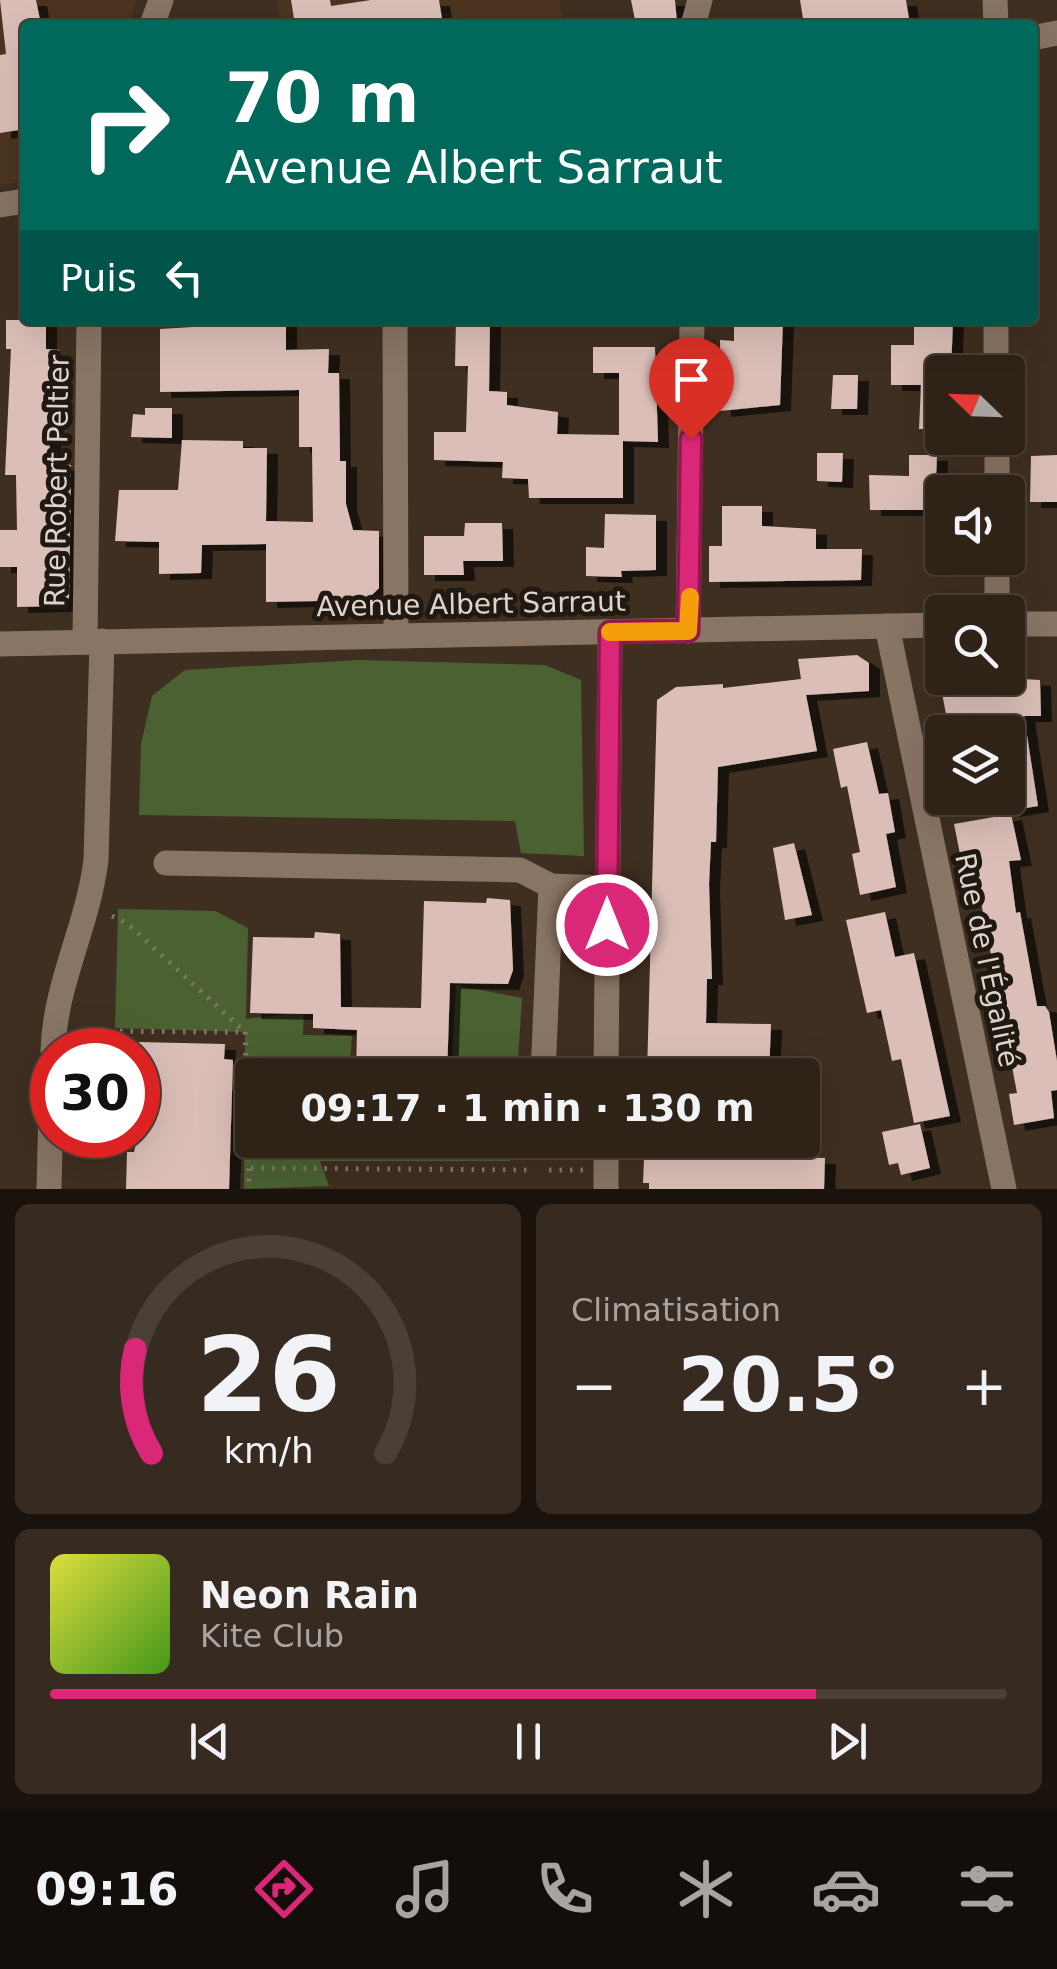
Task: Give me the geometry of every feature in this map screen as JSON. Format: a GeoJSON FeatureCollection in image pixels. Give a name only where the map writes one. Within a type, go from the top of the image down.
{"type":"FeatureCollection","features":[{"type":"Feature","properties":{"kind":"street","name":"Rue Robert Peltier"},"geometry":{"type":"LineString","coordinates":[[53,1028],[54,1006],[89,904],[96,860],[89,325]]}},
{"type":"Feature","properties":{"kind":"street"},"geometry":{"type":"LineString","coordinates":[[395,325],[396,634]]}},
{"type":"Feature","properties":{"kind":"street"},"geometry":{"type":"LineString","coordinates":[[688,631],[692,325]]}},
{"type":"Feature","properties":{"kind":"street"},"geometry":{"type":"LineString","coordinates":[[996,325],[996,355]]}},
{"type":"Feature","properties":{"kind":"street"},"geometry":{"type":"LineString","coordinates":[[1025,624],[1057,624]]}},
{"type":"Feature","properties":{"kind":"street","name":"Avenue Albert Sarraut"},"geometry":{"type":"LineString","coordinates":[[0,644],[925,625]]}},
{"type":"Feature","properties":{"kind":"street","name":"Rue de l'Égalité"},"geometry":{"type":"LineString","coordinates":[[887,626],[1004,1189]]}},
{"type":"Feature","properties":{"kind":"street"},"geometry":{"type":"LineString","coordinates":[[606,1058],[610,632]]}},
{"type":"Feature","properties":{"kind":"street"},"geometry":{"type":"LineString","coordinates":[[166,864],[520,870],[551,886],[608,888]]}},
{"type":"Feature","properties":{"kind":"street"},"geometry":{"type":"LineString","coordinates":[[544,1058],[551,886]]}},
{"type":"Feature","properties":{"kind":"street"},"geometry":{"type":"LineString","coordinates":[[50,1158],[50,1189]]}},
{"type":"Feature","properties":{"kind":"path"},"geometry":{"type":"LineString","coordinates":[[89,904],[128,924],[245,1032],[249,1189]]}},
{"type":"Feature","properties":{"kind":"path"},"geometry":{"type":"LineString","coordinates":[[160,1036],[245,1032]]}},
{"type":"Feature","properties":{"kind":"path"},"geometry":{"type":"LineString","coordinates":[[251,1168],[606,1180]]}},
{"type":"Feature","properties":{"kind":"shaded area"},"geometry":{"type":"Polygon","coordinates":[[[0,0],[136,0],[130,20],[20,20],[20,182],[0,185],[0,0]]]}},
{"type":"Feature","properties":{"kind":"shaded area"},"geometry":{"type":"Polygon","coordinates":[[[277,0],[560,0],[563,20],[279,20],[277,0]]]}},
{"type":"Feature","properties":{"kind":"green space"},"geometry":{"type":"Polygon","coordinates":[[[357,660],[545,665],[581,680],[584,856],[521,853],[515,821],[139,815],[141,744],[152,696],[185,670],[357,660]]]}},
{"type":"Feature","properties":{"kind":"green space"},"geometry":{"type":"Polygon","coordinates":[[[118,909],[215,911],[248,928],[246,1019],[304,1012],[303,1035],[352,1036],[350,1058],[245,1058],[245,1032],[115,1028],[118,909]]]}},
{"type":"Feature","properties":{"kind":"green space"},"geometry":{"type":"Polygon","coordinates":[[[456,985],[522,998],[518,1058],[452,1058],[456,985]]]}},
{"type":"Feature","properties":{"kind":"green space"},"geometry":{"type":"Polygon","coordinates":[[[244,1158],[510,1158],[320,1161],[329,1186],[244,1189],[244,1158]]]}},
{"type":"Feature","properties":{"kind":"building"},"geometry":{"type":"Polygon","coordinates":[[[0,0],[36,0],[40,20],[20,20],[20,130],[0,133],[0,55],[6,54],[0,0]]]}},
{"type":"Feature","properties":{"kind":"building"},"geometry":{"type":"Polygon","coordinates":[[[291,0],[330,0],[331,6],[371,0],[439,0],[442,20],[294,20],[291,0]]]}},
{"type":"Feature","properties":{"kind":"building"},"geometry":{"type":"Polygon","coordinates":[[[631,0],[675,0],[677,20],[635,20],[631,0]]]}},
{"type":"Feature","properties":{"kind":"building"},"geometry":{"type":"Polygon","coordinates":[[[800,0],[906,0],[909,20],[803,20],[800,0]]]}},
{"type":"Feature","properties":{"kind":"building"},"geometry":{"type":"Polygon","coordinates":[[[6,320],[20,320],[20,325],[46,325],[46,349],[59,350],[58,407],[51,407],[49,464],[71,465],[69,598],[60,606],[17,607],[17,567],[0,567],[0,530],[17,530],[16,475],[5,475],[11,349],[6,349],[6,320]]]}},
{"type":"Feature","properties":{"kind":"building"},"geometry":{"type":"Polygon","coordinates":[[[286,325],[286,350],[329,349],[328,373],[339,373],[340,461],[346,461],[346,504],[353,530],[379,531],[379,588],[367,600],[266,602],[266,544],[202,545],[201,573],[159,574],[159,542],[115,541],[119,490],[178,490],[182,440],[243,441],[243,448],[267,448],[266,521],[313,522],[312,447],[299,447],[299,390],[160,392],[160,329],[286,325]]]}},
{"type":"Feature","properties":{"kind":"building"},"geometry":{"type":"Polygon","coordinates":[[[456,325],[490,325],[489,391],[507,392],[507,405],[558,412],[557,434],[619,435],[619,373],[593,373],[593,347],[655,347],[658,442],[623,441],[623,498],[529,498],[528,479],[502,478],[503,462],[434,460],[434,432],[466,432],[468,366],[455,366],[456,325]]]}},
{"type":"Feature","properties":{"kind":"building"},"geometry":{"type":"Polygon","coordinates":[[[734,325],[783,325],[780,405],[720,411],[720,340],[734,341],[734,325]]]}},
{"type":"Feature","properties":{"kind":"building"},"geometry":{"type":"Polygon","coordinates":[[[914,325],[953,325],[952,355],[925,355],[925,429],[919,429],[921,385],[891,385],[891,345],[914,345],[914,325]]]}},
{"type":"Feature","properties":{"kind":"building"},"geometry":{"type":"Polygon","coordinates":[[[833,375],[858,375],[857,409],[831,409],[833,375]]]}},
{"type":"Feature","properties":{"kind":"building"},"geometry":{"type":"Polygon","coordinates":[[[145,408],[172,408],[172,438],[131,437],[133,414],[145,415],[145,408]]]}},
{"type":"Feature","properties":{"kind":"building"},"geometry":{"type":"Polygon","coordinates":[[[817,453],[843,453],[842,482],[817,481],[817,453]]]}},
{"type":"Feature","properties":{"kind":"building"},"geometry":{"type":"Polygon","coordinates":[[[909,455],[937,455],[936,475],[925,475],[925,510],[870,510],[869,475],[909,476],[909,455]]]}},
{"type":"Feature","properties":{"kind":"building"},"geometry":{"type":"Polygon","coordinates":[[[1057,455],[1057,502],[1030,502],[1031,456],[1057,455]]]}},
{"type":"Feature","properties":{"kind":"building"},"geometry":{"type":"Polygon","coordinates":[[[722,506],[762,506],[762,526],[816,529],[816,549],[862,549],[861,580],[709,582],[709,546],[722,546],[722,506]]]}},
{"type":"Feature","properties":{"kind":"building"},"geometry":{"type":"Polygon","coordinates":[[[605,514],[656,515],[656,570],[621,571],[622,577],[586,576],[586,547],[604,548],[605,514]]]}},
{"type":"Feature","properties":{"kind":"building"},"geometry":{"type":"Polygon","coordinates":[[[465,523],[502,523],[503,561],[463,561],[464,575],[424,575],[424,536],[464,536],[465,523]]]}},
{"type":"Feature","properties":{"kind":"building"},"geometry":{"type":"Polygon","coordinates":[[[857,655],[869,663],[869,691],[806,695],[817,751],[718,767],[716,842],[711,842],[712,979],[707,979],[706,1023],[771,1024],[770,1058],[647,1058],[657,700],[676,687],[723,684],[723,688],[801,679],[798,659],[857,655]]]}},
{"type":"Feature","properties":{"kind":"building"},"geometry":{"type":"Polygon","coordinates":[[[1025,679],[1040,680],[1041,716],[946,715],[942,695],[1025,695],[1025,679]]]}},
{"type":"Feature","properties":{"kind":"building"},"geometry":{"type":"Polygon","coordinates":[[[1025,722],[1038,806],[1025,808],[1025,722]]]}},
{"type":"Feature","properties":{"kind":"building"},"geometry":{"type":"Polygon","coordinates":[[[867,742],[879,794],[888,793],[895,832],[886,834],[896,887],[860,895],[852,854],[860,852],[847,786],[841,788],[833,749],[867,742]]]}},
{"type":"Feature","properties":{"kind":"building"},"geometry":{"type":"Polygon","coordinates":[[[1011,815],[1021,860],[1009,861],[1016,913],[1020,912],[1037,1006],[1045,1006],[1049,1012],[1057,1061],[1057,1090],[1051,1091],[1054,1118],[1014,1125],[1009,1094],[1017,1093],[982,907],[972,868],[963,869],[954,824],[1011,815]]]}},
{"type":"Feature","properties":{"kind":"building"},"geometry":{"type":"Polygon","coordinates":[[[794,843],[812,915],[785,920],[773,848],[794,843]]]}},
{"type":"Feature","properties":{"kind":"building"},"geometry":{"type":"Polygon","coordinates":[[[487,898],[510,900],[513,970],[508,984],[450,983],[448,1058],[356,1058],[357,1030],[313,1028],[313,1014],[250,1013],[253,937],[314,938],[315,932],[340,934],[341,1007],[421,1008],[424,901],[486,903],[487,898]]]}},
{"type":"Feature","properties":{"kind":"building"},"geometry":{"type":"Polygon","coordinates":[[[885,912],[895,957],[914,953],[950,1116],[914,1123],[901,1059],[892,1061],[881,1010],[867,1013],[846,920],[885,912]]]}},
{"type":"Feature","properties":{"kind":"building"},"geometry":{"type":"Polygon","coordinates":[[[160,1043],[225,1044],[224,1059],[233,1060],[229,1189],[126,1189],[127,1158],[160,1158],[160,1043]]]}},
{"type":"Feature","properties":{"kind":"building"},"geometry":{"type":"Polygon","coordinates":[[[920,1124],[930,1168],[901,1175],[898,1163],[889,1165],[882,1132],[920,1124]]]}},
{"type":"Feature","properties":{"kind":"building"},"geometry":{"type":"Polygon","coordinates":[[[825,1158],[824,1189],[649,1189],[649,1183],[643,1183],[644,1159],[825,1158]]]}},
{"type":"Feature","properties":{"kind":"slow traffic"},"geometry":{"type":"LineString","coordinates":[[610,632],[688,631],[690,597]]}},
{"type":"Feature","properties":{"kind":"route"},"geometry":{"type":"LineString","coordinates":[[607,925],[610,632],[688,631],[691,439]]}}]}
